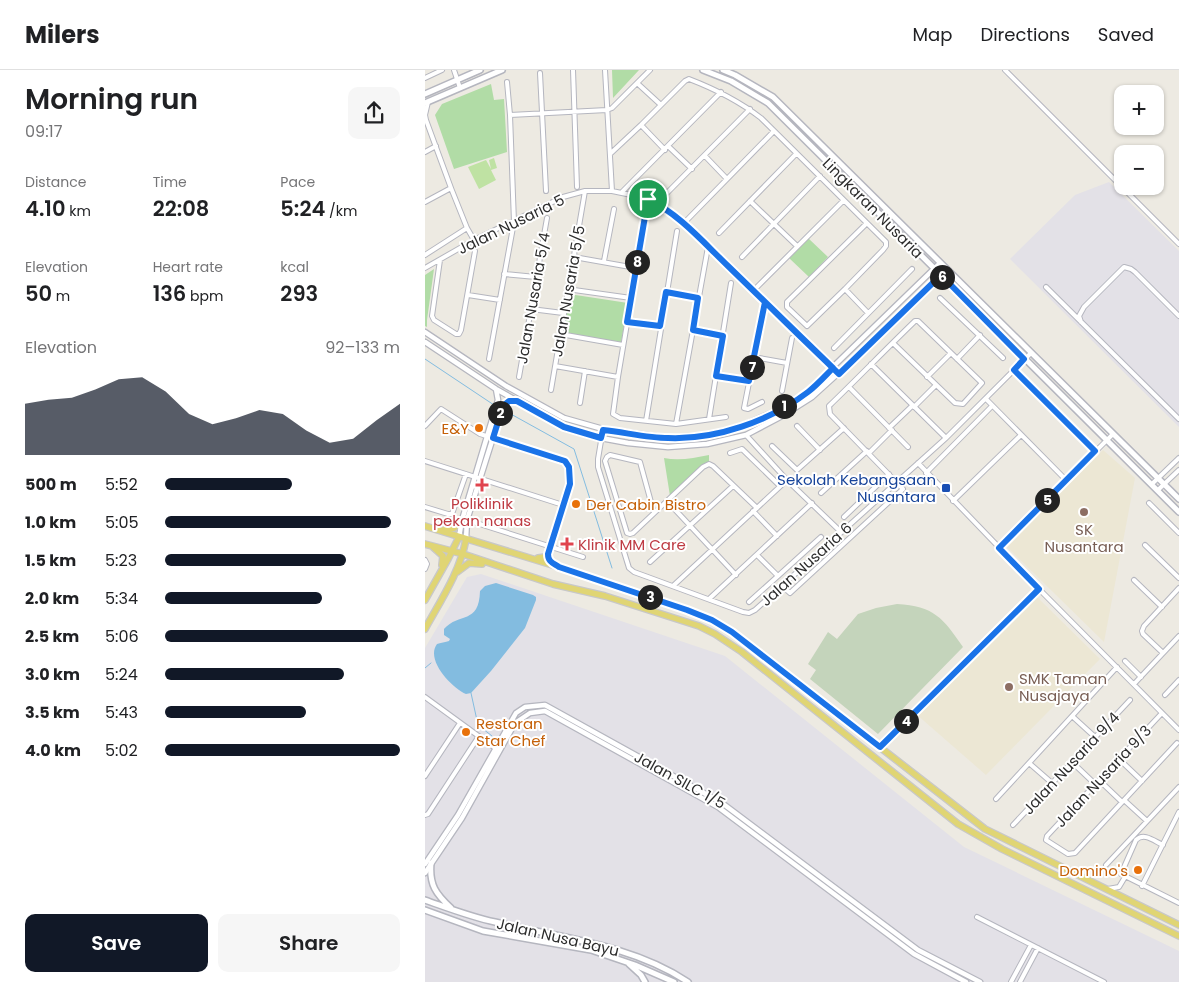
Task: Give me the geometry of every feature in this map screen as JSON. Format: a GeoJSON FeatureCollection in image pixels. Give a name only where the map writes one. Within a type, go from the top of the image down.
{"type":"FeatureCollection","features":[{"type":"Feature","properties":{"kind":"main road"},"geometry":{"type":"LineString","coordinates":[[425,94],[480,70]]}},
{"type":"Feature","properties":{"kind":"main road"},"geometry":{"type":"LineString","coordinates":[[427,102],[502,70]]}},
{"type":"Feature","properties":{"kind":"main road","name":"Lingkaran Nusaria"},"geometry":{"type":"LineString","coordinates":[[703,70],[731,81],[768,103],[1179,512]]}},
{"type":"Feature","properties":{"kind":"main road","name":"Lingkaran Nusaria"},"geometry":{"type":"LineString","coordinates":[[723,70],[773,97],[1179,499]]}},
{"type":"Feature","properties":{"kind":"main road"},"geometry":{"type":"LineString","coordinates":[[438,530],[450,530],[465,520]]}},
{"type":"Feature","properties":{"kind":"main road"},"geometry":{"type":"LineString","coordinates":[[425,526],[529,557],[712,620],[732,632],[985,829],[1179,925]]}},
{"type":"Feature","properties":{"kind":"main road"},"geometry":{"type":"LineString","coordinates":[[425,600],[459,536]]}},
{"type":"Feature","properties":{"kind":"main road"},"geometry":{"type":"LineString","coordinates":[[425,630],[456,573],[466,539]]}},
{"type":"Feature","properties":{"kind":"main road"},"geometry":{"type":"LineString","coordinates":[[428,545],[463,554],[553,584],[605,596],[699,626],[715,634],[742,652],[958,824],[1002,849],[1179,936]]}},
{"type":"Feature","properties":{"kind":"main road"},"geometry":{"type":"LineString","coordinates":[[428,545],[444,558],[437,579]]}},
{"type":"Feature","properties":{"kind":"main road"},"geometry":{"type":"LineString","coordinates":[[529,557],[542,558],[548,554],[549,561],[559,567]]}},
{"type":"Feature","properties":{"kind":"main road"},"geometry":{"type":"LineString","coordinates":[[456,573],[469,563],[511,571]]}},
{"type":"Feature","properties":{"kind":"main road"},"geometry":{"type":"LineString","coordinates":[[428,864],[437,896],[452,910]]}},
{"type":"Feature","properties":{"kind":"main road","name":"Jalan Nusa Bayu"},"geometry":{"type":"LineString","coordinates":[[425,900],[497,923],[593,943],[638,957],[675,974],[680,980],[689,982]]}},
{"type":"Feature","properties":{"kind":"main road","name":"Jalan Nusa Bayu"},"geometry":{"type":"LineString","coordinates":[[425,910],[483,931],[591,950],[671,981]]}},
{"type":"Feature","properties":{"kind":"main road"},"geometry":{"type":"LineString","coordinates":[[626,962],[641,975],[645,982]]}},
{"type":"Feature","properties":{"kind":"street"},"geometry":{"type":"LineString","coordinates":[[425,78],[442,70]]}},
{"type":"Feature","properties":{"kind":"street"},"geometry":{"type":"LineString","coordinates":[[454,70],[460,88]]}},
{"type":"Feature","properties":{"kind":"street"},"geometry":{"type":"LineString","coordinates":[[573,70],[577,187]]}},
{"type":"Feature","properties":{"kind":"street"},"geometry":{"type":"LineString","coordinates":[[605,70],[612,191]]}},
{"type":"Feature","properties":{"kind":"street"},"geometry":{"type":"LineString","coordinates":[[510,115],[607,110],[612,108],[650,70]]}},
{"type":"Feature","properties":{"kind":"street"},"geometry":{"type":"LineString","coordinates":[[1005,70],[1179,244]]}},
{"type":"Feature","properties":{"kind":"street"},"geometry":{"type":"LineString","coordinates":[[540,73],[546,192]]}},
{"type":"Feature","properties":{"kind":"street"},"geometry":{"type":"LineString","coordinates":[[610,154],[689,79],[721,92],[750,109],[886,242],[886,246],[807,326],[787,307],[787,302],[866,224]]}},
{"type":"Feature","properties":{"kind":"street"},"geometry":{"type":"LineString","coordinates":[[489,359],[513,222],[510,115],[507,82]]}},
{"type":"Feature","properties":{"kind":"street"},"geometry":{"type":"LineString","coordinates":[[637,83],[661,105]]}},
{"type":"Feature","properties":{"kind":"street"},"geometry":{"type":"LineString","coordinates":[[622,192],[721,92]]}},
{"type":"Feature","properties":{"kind":"street"},"geometry":{"type":"LineString","coordinates":[[427,102],[426,120],[451,188],[467,228],[474,240]]}},
{"type":"Feature","properties":{"kind":"street"},"geometry":{"type":"LineString","coordinates":[[665,195],[750,109]]}},
{"type":"Feature","properties":{"kind":"street"},"geometry":{"type":"LineString","coordinates":[[641,125],[692,169]]}},
{"type":"Feature","properties":{"kind":"street"},"geometry":{"type":"LineString","coordinates":[[683,223],[774,131]]}},
{"type":"Feature","properties":{"kind":"street"},"geometry":{"type":"LineString","coordinates":[[425,152],[436,146]]}},
{"type":"Feature","properties":{"kind":"street"},"geometry":{"type":"LineString","coordinates":[[719,233],[796,154]]}},
{"type":"Feature","properties":{"kind":"street"},"geometry":{"type":"LineString","coordinates":[[705,156],[727,179]]}},
{"type":"Feature","properties":{"kind":"street"},"geometry":{"type":"LineString","coordinates":[[741,257],[819,176]]}},
{"type":"Feature","properties":{"kind":"street"},"geometry":{"type":"LineString","coordinates":[[425,202],[451,188]]}},
{"type":"Feature","properties":{"kind":"street","name":"Jalan Nusaria 5"},"geometry":{"type":"LineString","coordinates":[[425,268],[474,240],[563,197],[585,191],[622,192],[648,199],[663,207],[683,223],[839,374]]}},
{"type":"Feature","properties":{"kind":"street","name":"Jalan Nusaria 5/5"},"geometry":{"type":"LineString","coordinates":[[551,390],[585,191]]}},
{"type":"Feature","properties":{"kind":"street"},"geometry":{"type":"LineString","coordinates":[[648,199],[613,414],[620,418],[676,424],[726,417]]}},
{"type":"Feature","properties":{"kind":"street"},"geometry":{"type":"LineString","coordinates":[[750,200],[797,246]]}},
{"type":"Feature","properties":{"kind":"street"},"geometry":{"type":"LineString","coordinates":[[753,291],[843,201]]}},
{"type":"Feature","properties":{"kind":"street"},"geometry":{"type":"LineString","coordinates":[[604,261],[614,209]]}},
{"type":"Feature","properties":{"kind":"street","name":"Jalan Nusaria 5/4"},"geometry":{"type":"LineString","coordinates":[[519,377],[547,218]]}},
{"type":"Feature","properties":{"kind":"street"},"geometry":{"type":"LineString","coordinates":[[425,255],[467,228]]}},
{"type":"Feature","properties":{"kind":"street"},"geometry":{"type":"LineString","coordinates":[[646,421],[677,231]]}},
{"type":"Feature","properties":{"kind":"street"},"geometry":{"type":"LineString","coordinates":[[676,424],[708,247]]}},
{"type":"Feature","properties":{"kind":"street"},"geometry":{"type":"LineString","coordinates":[[440,260],[432,316],[456,334],[459,334],[475,251]]}},
{"type":"Feature","properties":{"kind":"street"},"geometry":{"type":"LineString","coordinates":[[573,256],[636,268]]}},
{"type":"Feature","properties":{"kind":"street"},"geometry":{"type":"LineString","coordinates":[[425,332],[506,386],[564,418],[603,430],[668,438],[707,436],[744,426],[778,410],[807,392],[940,263]]}},
{"type":"Feature","properties":{"kind":"street"},"geometry":{"type":"LineString","coordinates":[[1084,325],[1079,316],[1081,310],[1124,268],[1131,268],[1179,316]]}},
{"type":"Feature","properties":{"kind":"street"},"geometry":{"type":"LineString","coordinates":[[834,348],[912,269]]}},
{"type":"Feature","properties":{"kind":"street"},"geometry":{"type":"LineString","coordinates":[[425,342],[496,389],[564,427],[601,438],[668,447],[707,444],[746,435],[812,397],[839,374],[947,270]]}},
{"type":"Feature","properties":{"kind":"street"},"geometry":{"type":"LineString","coordinates":[[504,274],[536,277]]}},
{"type":"Feature","properties":{"kind":"street"},"geometry":{"type":"LineString","coordinates":[[709,419],[731,283]]}},
{"type":"Feature","properties":{"kind":"street"},"geometry":{"type":"LineString","coordinates":[[1046,287],[1179,419]]}},
{"type":"Feature","properties":{"kind":"street"},"geometry":{"type":"LineString","coordinates":[[567,289],[631,298]]}},
{"type":"Feature","properties":{"kind":"street"},"geometry":{"type":"LineString","coordinates":[[845,289],[868,313]]}},
{"type":"Feature","properties":{"kind":"street"},"geometry":{"type":"LineString","coordinates":[[666,292],[698,298]]}},
{"type":"Feature","properties":{"kind":"street"},"geometry":{"type":"LineString","coordinates":[[468,295],[499,300]]}},
{"type":"Feature","properties":{"kind":"street"},"geometry":{"type":"LineString","coordinates":[[940,298],[1003,358]]}},
{"type":"Feature","properties":{"kind":"street"},"geometry":{"type":"LineString","coordinates":[[762,402],[748,410],[744,408],[765,302]]}},
{"type":"Feature","properties":{"kind":"street"},"geometry":{"type":"LineString","coordinates":[[531,309],[563,313]]}},
{"type":"Feature","properties":{"kind":"street"},"geometry":{"type":"LineString","coordinates":[[782,586],[790,593],[903,489],[831,414],[829,406],[915,321],[918,321],[982,383],[963,404],[959,405],[927,377],[893,343]]}},
{"type":"Feature","properties":{"kind":"street"},"geometry":{"type":"LineString","coordinates":[[627,322],[660,326]]}},
{"type":"Feature","properties":{"kind":"street"},"geometry":{"type":"LineString","coordinates":[[693,330],[723,336]]}},
{"type":"Feature","properties":{"kind":"street"},"geometry":{"type":"LineString","coordinates":[[560,334],[623,345]]}},
{"type":"Feature","properties":{"kind":"street"},"geometry":{"type":"LineString","coordinates":[[957,359],[980,335]]}},
{"type":"Feature","properties":{"kind":"street"},"geometry":{"type":"LineString","coordinates":[[782,391],[792,338]]}},
{"type":"Feature","properties":{"kind":"street","name":"Jalan Nusaria 6"},"geometry":{"type":"LineString","coordinates":[[601,438],[598,467],[629,568],[634,572],[749,613],[755,610],[946,438],[1031,352]]}},
{"type":"Feature","properties":{"kind":"street"},"geometry":{"type":"LineString","coordinates":[[927,377],[951,353]]}},
{"type":"Feature","properties":{"kind":"street"},"geometry":{"type":"LineString","coordinates":[[754,357],[787,363]]}},
{"type":"Feature","properties":{"kind":"street"},"geometry":{"type":"LineString","coordinates":[[871,364],[946,438]]}},
{"type":"Feature","properties":{"kind":"street"},"geometry":{"type":"LineString","coordinates":[[555,366],[618,377]]}},
{"type":"Feature","properties":{"kind":"street"},"geometry":{"type":"LineString","coordinates":[[1014,370],[1095,451]]}},
{"type":"Feature","properties":{"kind":"street"},"geometry":{"type":"LineString","coordinates":[[581,403],[585,371]]}},
{"type":"Feature","properties":{"kind":"street"},"geometry":{"type":"LineString","coordinates":[[716,376],[749,381]]}},
{"type":"Feature","properties":{"kind":"street"},"geometry":{"type":"LineString","coordinates":[[821,493],[868,452],[936,385]]}},
{"type":"Feature","properties":{"kind":"street"},"geometry":{"type":"LineString","coordinates":[[849,387],[908,447]]}},
{"type":"Feature","properties":{"kind":"street"},"geometry":{"type":"LineString","coordinates":[[491,437],[498,400],[496,389]]}},
{"type":"Feature","properties":{"kind":"street"},"geometry":{"type":"LineString","coordinates":[[985,399],[1067,481]]}},
{"type":"Feature","properties":{"kind":"street"},"geometry":{"type":"LineString","coordinates":[[459,536],[503,406],[509,401],[517,401]]}},
{"type":"Feature","properties":{"kind":"street"},"geometry":{"type":"LineString","coordinates":[[926,473],[992,406]]}},
{"type":"Feature","properties":{"kind":"street"},"geometry":{"type":"LineString","coordinates":[[425,426],[441,409],[480,434],[565,461],[569,467],[570,484],[548,554]]}},
{"type":"Feature","properties":{"kind":"street"},"geometry":{"type":"LineString","coordinates":[[797,426],[820,450]]}},
{"type":"Feature","properties":{"kind":"street"},"geometry":{"type":"LineString","coordinates":[[772,446],[797,470],[844,428]]}},
{"type":"Feature","properties":{"kind":"street"},"geometry":{"type":"LineString","coordinates":[[601,438],[603,430]]}},
{"type":"Feature","properties":{"kind":"street"},"geometry":{"type":"LineString","coordinates":[[999,548],[1113,434]]}},
{"type":"Feature","properties":{"kind":"street"},"geometry":{"type":"LineString","coordinates":[[746,435],[787,480],[841,532]]}},
{"type":"Feature","properties":{"kind":"street"},"geometry":{"type":"LineString","coordinates":[[953,501],[1021,435]]}},
{"type":"Feature","properties":{"kind":"street"},"geometry":{"type":"LineString","coordinates":[[730,452],[742,449],[780,486]]}},
{"type":"Feature","properties":{"kind":"street"},"geometry":{"type":"LineString","coordinates":[[654,513],[640,462],[610,455],[607,457],[605,461],[627,533],[630,534],[654,513],[703,467],[709,464],[755,509],[777,536]]}},
{"type":"Feature","properties":{"kind":"street"},"geometry":{"type":"LineString","coordinates":[[1152,484],[1179,458]]}},
{"type":"Feature","properties":{"kind":"street"},"geometry":{"type":"LineString","coordinates":[[425,461],[563,506]]}},
{"type":"Feature","properties":{"kind":"street"},"geometry":{"type":"LineString","coordinates":[[918,463],[1039,589],[1179,730]]}},
{"type":"Feature","properties":{"kind":"street"},"geometry":{"type":"LineString","coordinates":[[1158,490],[1179,470]]}},
{"type":"Feature","properties":{"kind":"street"},"geometry":{"type":"LineString","coordinates":[[425,507],[450,515],[454,513],[466,474]]}},
{"type":"Feature","properties":{"kind":"street"},"geometry":{"type":"LineString","coordinates":[[844,516],[889,474]]}},
{"type":"Feature","properties":{"kind":"street"},"geometry":{"type":"LineString","coordinates":[[673,586],[787,480]]}},
{"type":"Feature","properties":{"kind":"street"},"geometry":{"type":"LineString","coordinates":[[650,562],[689,524],[733,486]]}},
{"type":"Feature","properties":{"kind":"street"},"geometry":{"type":"LineString","coordinates":[[667,501],[736,574]]}},
{"type":"Feature","properties":{"kind":"street"},"geometry":{"type":"LineString","coordinates":[[709,599],[812,503]]}},
{"type":"Feature","properties":{"kind":"street"},"geometry":{"type":"LineString","coordinates":[[1149,503],[1179,533]]}},
{"type":"Feature","properties":{"kind":"street"},"geometry":{"type":"LineString","coordinates":[[465,520],[466,539]]}},
{"type":"Feature","properties":{"kind":"street"},"geometry":{"type":"LineString","coordinates":[[465,520],[583,557]]}},
{"type":"Feature","properties":{"kind":"street"},"geometry":{"type":"LineString","coordinates":[[749,602],[821,537]]}},
{"type":"Feature","properties":{"kind":"street"},"geometry":{"type":"LineString","coordinates":[[1145,545],[1179,578]]}},
{"type":"Feature","properties":{"kind":"street"},"geometry":{"type":"LineString","coordinates":[[757,554],[778,576]]}},
{"type":"Feature","properties":{"kind":"street"},"geometry":{"type":"LineString","coordinates":[[425,569],[426,562]]}},
{"type":"Feature","properties":{"kind":"street"},"geometry":{"type":"LineString","coordinates":[[1134,580],[1162,607]]}},
{"type":"Feature","properties":{"kind":"street"},"geometry":{"type":"LineString","coordinates":[[1163,653],[1142,631],[1144,626],[1179,588]]}},
{"type":"Feature","properties":{"kind":"street"},"geometry":{"type":"LineString","coordinates":[[880,747],[1039,589]]}},
{"type":"Feature","properties":{"kind":"street"},"geometry":{"type":"LineString","coordinates":[[1134,684],[1179,636]]}},
{"type":"Feature","properties":{"kind":"street"},"geometry":{"type":"LineString","coordinates":[[1125,661],[1141,676]]}},
{"type":"Feature","properties":{"kind":"street"},"geometry":{"type":"LineString","coordinates":[[996,799],[1117,667]]}},
{"type":"Feature","properties":{"kind":"street"},"geometry":{"type":"LineString","coordinates":[[1165,695],[1179,680]]}},
{"type":"Feature","properties":{"kind":"street"},"geometry":{"type":"LineString","coordinates":[[425,697],[495,748]]}},
{"type":"Feature","properties":{"kind":"street","name":"Jalan Nusaria 9/4"},"geometry":{"type":"LineString","coordinates":[[1013,825],[1130,700]]}},
{"type":"Feature","properties":{"kind":"street","name":"Jalan SILC 1/5"},"geometry":{"type":"LineString","coordinates":[[425,873],[428,864],[516,714],[525,707],[545,705],[722,803],[918,950],[980,982]]}},
{"type":"Feature","properties":{"kind":"street","name":"Jalan SILC 1/5"},"geometry":{"type":"LineString","coordinates":[[428,864],[462,818],[515,723],[530,713],[545,711],[718,807],[914,954],[966,982]]}},
{"type":"Feature","properties":{"kind":"street","name":"Jalan Nusaria 9/3"},"geometry":{"type":"LineString","coordinates":[[1123,801],[1075,853],[1072,854],[1045,840],[1162,713]]}},
{"type":"Feature","properties":{"kind":"street"},"geometry":{"type":"LineString","coordinates":[[1072,716],[1095,737]]}},
{"type":"Feature","properties":{"kind":"street"},"geometry":{"type":"LineString","coordinates":[[425,776],[460,723]]}},
{"type":"Feature","properties":{"kind":"street"},"geometry":{"type":"LineString","coordinates":[[425,815],[428,814],[479,736]]}},
{"type":"Feature","properties":{"kind":"street"},"geometry":{"type":"LineString","coordinates":[[1123,801],[1177,743]]}},
{"type":"Feature","properties":{"kind":"street"},"geometry":{"type":"LineString","coordinates":[[1119,759],[1142,781]]}},
{"type":"Feature","properties":{"kind":"street"},"geometry":{"type":"LineString","coordinates":[[1029,762],[1052,783]]}},
{"type":"Feature","properties":{"kind":"street"},"geometry":{"type":"LineString","coordinates":[[1072,762],[1147,821]]}},
{"type":"Feature","properties":{"kind":"street"},"geometry":{"type":"LineString","coordinates":[[1106,866],[1179,787]]}},
{"type":"Feature","properties":{"kind":"street"},"geometry":{"type":"LineString","coordinates":[[1142,886],[1178,818],[1179,812]]}},
{"type":"Feature","properties":{"kind":"street"},"geometry":{"type":"LineString","coordinates":[[1163,845],[1140,836],[1136,840],[1121,872],[1125,877],[1179,903]]}},
{"type":"Feature","properties":{"kind":"street"},"geometry":{"type":"LineString","coordinates":[[1125,877],[1121,886],[1127,898]]}},
{"type":"Feature","properties":{"kind":"street"},"geometry":{"type":"LineString","coordinates":[[1108,889],[1121,886]]}},
{"type":"Feature","properties":{"kind":"street"},"geometry":{"type":"LineString","coordinates":[[977,917],[1104,982]]}},
{"type":"Feature","properties":{"kind":"street"},"geometry":{"type":"LineString","coordinates":[[1011,982],[1031,945]]}},
{"type":"Feature","properties":{"kind":"street"},"geometry":{"type":"LineString","coordinates":[[1020,982],[1038,948]]}},
{"type":"Feature","properties":{"kind":"street"},"geometry":{"type":"LineString","coordinates":[[1020,966],[1027,970]]}},
{"type":"Feature","properties":{"kind":"street"},"geometry":{"type":"LineString","coordinates":[[671,981],[675,974]]}},
{"type":"Feature","properties":{"kind":"shaded area"},"geometry":{"type":"Polygon","coordinates":[[[1109,182],[1114,187],[1114,195],[1122,195],[1179,251],[1179,427],[1010,259],[1075,195],[1109,182]]]}},
{"type":"Feature","properties":{"kind":"shaded area","name":"SK Nusantara"},"geometry":{"type":"Polygon","coordinates":[[[1103,450],[1135,478],[1104,642],[1006,546],[1103,450]]]}},
{"type":"Feature","properties":{"kind":"shaded area"},"geometry":{"type":"Polygon","coordinates":[[[481,574],[725,656],[964,847],[1179,951],[1179,982],[425,982],[425,648],[467,577],[481,574]]]}},
{"type":"Feature","properties":{"kind":"shaded area","name":"SMK Taman Nusajaya"},"geometry":{"type":"Polygon","coordinates":[[[1036,596],[1100,659],[986,775],[916,714],[1036,596]]]}},
{"type":"Feature","properties":{"kind":"green space"},"geometry":{"type":"Polygon","coordinates":[[[612,70],[639,70],[613,98],[612,70]]]}},
{"type":"Feature","properties":{"kind":"green space"},"geometry":{"type":"Polygon","coordinates":[[[491,84],[494,100],[504,99],[507,152],[454,169],[435,115],[442,104],[491,84]]]}},
{"type":"Feature","properties":{"kind":"green space"},"geometry":{"type":"Polygon","coordinates":[[[494,158],[497,168],[491,170],[496,180],[479,189],[468,167],[486,160],[491,169],[489,160],[494,158]]]}},
{"type":"Feature","properties":{"kind":"green space"},"geometry":{"type":"Polygon","coordinates":[[[808,238],[828,257],[809,277],[789,258],[808,238]]]}},
{"type":"Feature","properties":{"kind":"green space"},"geometry":{"type":"Polygon","coordinates":[[[434,269],[427,327],[425,326],[425,275],[434,269]]]}},
{"type":"Feature","properties":{"kind":"green space"},"geometry":{"type":"Polygon","coordinates":[[[569,294],[628,303],[621,343],[563,334],[569,294]]]}},
{"type":"Feature","properties":{"kind":"green space"},"geometry":{"type":"Polygon","coordinates":[[[709,455],[709,463],[670,496],[664,458],[681,459],[709,455]]]}},
{"type":"Feature","properties":{"kind":"green space"},"geometry":{"type":"Polygon","coordinates":[[[897,604],[920,607],[936,615],[949,628],[963,647],[878,734],[810,679],[816,670],[808,664],[828,632],[837,639],[858,614],[897,604]]]}},
{"type":"Feature","properties":{"kind":"water"},"geometry":{"type":"Polygon","coordinates":[[[496,583],[533,595],[536,597],[536,600],[525,628],[491,671],[471,693],[466,694],[454,686],[442,673],[437,665],[434,650],[437,644],[449,641],[450,639],[444,635],[444,629],[472,613],[479,602],[480,591],[485,586],[496,583]]]}},
{"type":"Feature","properties":{"kind":"waterway"},"geometry":{"type":"LineString","coordinates":[[425,359],[494,405]]}},
{"type":"Feature","properties":{"kind":"waterway"},"geometry":{"type":"LineString","coordinates":[[509,413],[574,449],[612,568]]}},
{"type":"Feature","properties":{"kind":"waterway"},"geometry":{"type":"LineString","coordinates":[[425,668],[431,663]]}},
{"type":"Feature","properties":{"kind":"waterway"},"geometry":{"type":"LineString","coordinates":[[471,693],[478,725],[492,736]]}},
{"type":"Feature","properties":{"kind":"place","name":"E&Y"},"geometry":{"type":"Point","coordinates":[479,428]}},
{"type":"Feature","properties":{"kind":"place","name":"Poliklinik pekan nanas"},"geometry":{"type":"Point","coordinates":[482,485]}},
{"type":"Feature","properties":{"kind":"place","name":"Sekolah Kebangsaan Nusantara"},"geometry":{"type":"Point","coordinates":[946,488]}},
{"type":"Feature","properties":{"kind":"place","name":"Der Cabin Bistro"},"geometry":{"type":"Point","coordinates":[576,504]}},
{"type":"Feature","properties":{"kind":"place","name":"SK Nusantara"},"geometry":{"type":"Point","coordinates":[1084,512]}},
{"type":"Feature","properties":{"kind":"place","name":"Klinik MM Care"},"geometry":{"type":"Point","coordinates":[567,544]}},
{"type":"Feature","properties":{"kind":"place","name":"SMK Taman Nusajaya"},"geometry":{"type":"Point","coordinates":[1009,687]}},
{"type":"Feature","properties":{"kind":"place","name":"Restoran Star Chef"},"geometry":{"type":"Point","coordinates":[466,732]}},
{"type":"Feature","properties":{"kind":"place","name":"Domino's"},"geometry":{"type":"Point","coordinates":[1138,870]}},
{"type":"Feature","properties":{"kind":"route"},"geometry":{"type":"LineString","coordinates":[[648,199],[627,322],[660,326],[666,292],[698,298],[693,330],[723,336],[716,376],[749,381],[765,302],[799,335],[833,368],[839,374],[941,275],[1024,359],[1014,370],[1095,451],[999,548],[1039,589],[880,747],[732,632],[705,616],[559,567],[549,561],[548,554],[570,484],[571,474],[569,467],[565,461],[493,438],[503,406],[509,401],[517,401],[564,427],[601,438],[603,430],[668,438],[707,436],[744,426],[778,410],[807,392],[833,368],[799,335],[753,291],[683,223],[668,210],[648,199]]}}]}
